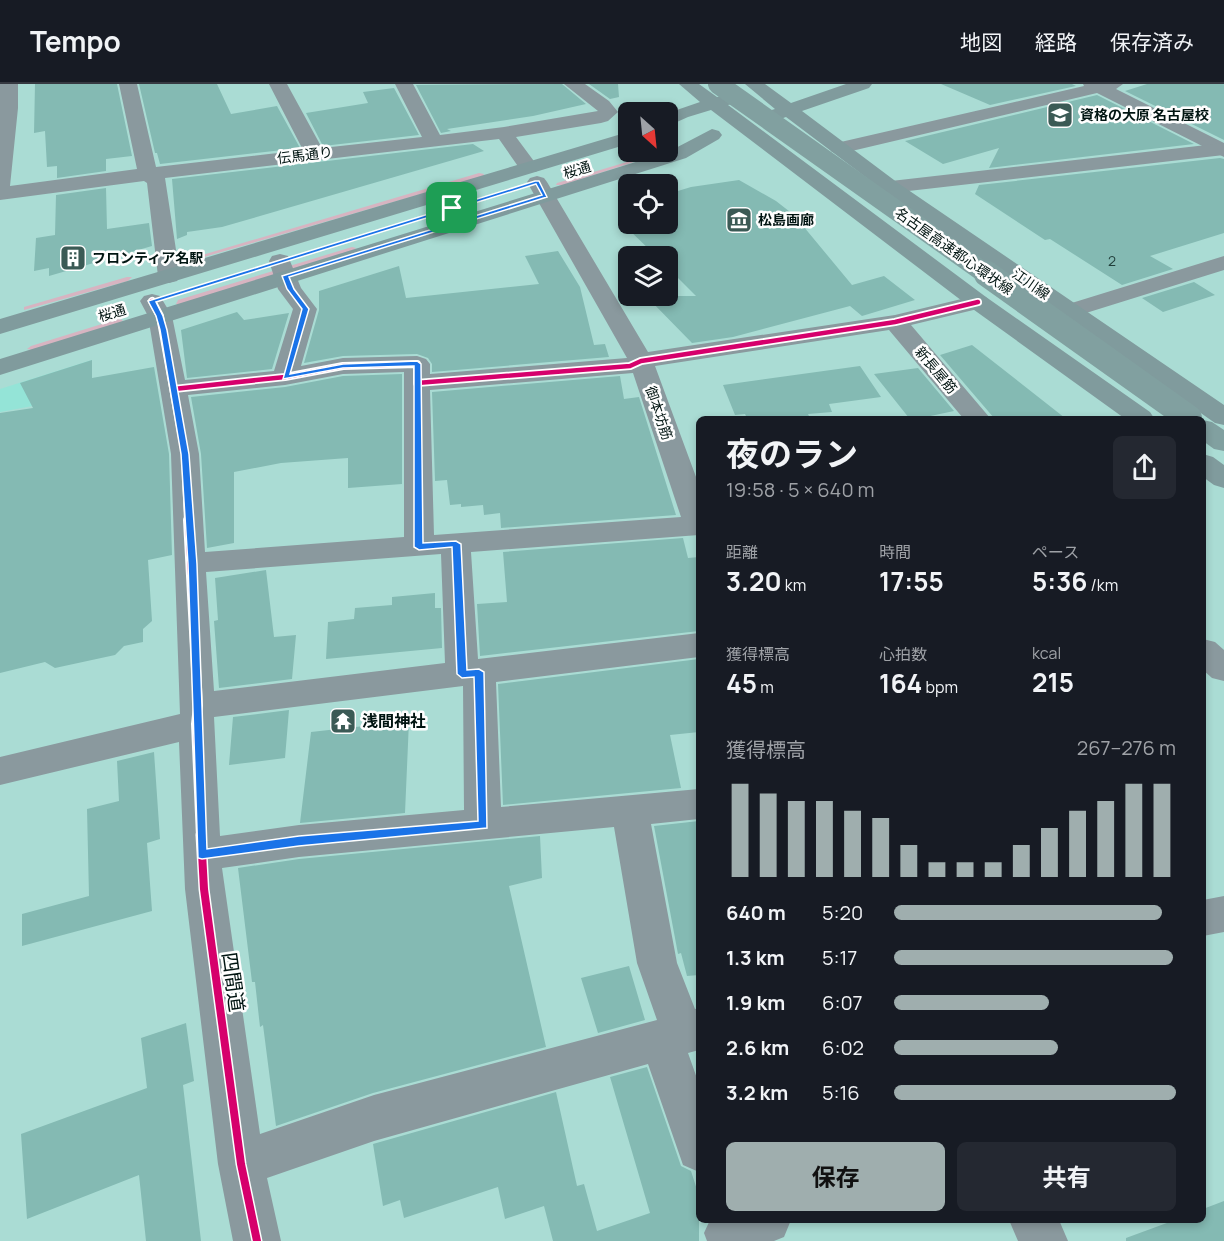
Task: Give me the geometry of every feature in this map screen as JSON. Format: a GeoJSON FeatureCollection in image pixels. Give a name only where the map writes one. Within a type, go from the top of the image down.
{"type":"FeatureCollection","features":[{"type":"Feature","properties":{"kind":"highway","name":"名古屋高速都心環状線"},"geometry":{"type":"LineString","coordinates":[[717,94],[1187,416]]}},
{"type":"Feature","properties":{"kind":"highway"},"geometry":{"type":"LineString","coordinates":[[1206,430],[1224,443]]}},
{"type":"Feature","properties":{"kind":"main road"},"geometry":{"type":"LineString","coordinates":[[688,84],[717,94],[743,125],[978,302],[1138,416]]}},
{"type":"Feature","properties":{"kind":"main road"},"geometry":{"type":"LineString","coordinates":[[678,141],[712,135],[863,84]]}},
{"type":"Feature","properties":{"kind":"main road"},"geometry":{"type":"LineString","coordinates":[[678,114],[717,94],[765,85]]}},
{"type":"Feature","properties":{"kind":"main road","name":"江川線"},"geometry":{"type":"LineString","coordinates":[[765,85],[788,111],[891,187],[1224,417]]}},
{"type":"Feature","properties":{"kind":"main road"},"geometry":{"type":"LineString","coordinates":[[0,367],[156,308],[283,269],[533,175],[618,128]]}},
{"type":"Feature","properties":{"kind":"main road"},"geometry":{"type":"LineString","coordinates":[[533,175],[679,154],[712,135]]}},
{"type":"Feature","properties":{"kind":"main road","name":"桜通"},"geometry":{"type":"LineString","coordinates":[[533,175],[618,142]]}},
{"type":"Feature","properties":{"kind":"main road","name":"桜通"},"geometry":{"type":"LineString","coordinates":[[0,327],[168,267],[533,175],[618,156]]}},
{"type":"Feature","properties":{"kind":"main road"},"geometry":{"type":"LineString","coordinates":[[0,308],[168,267]]}},
{"type":"Feature","properties":{"kind":"main road","name":"桜通"},"geometry":{"type":"LineString","coordinates":[[0,348],[156,308]]}},
{"type":"Feature","properties":{"kind":"main road"},"geometry":{"type":"LineString","coordinates":[[1206,465],[1224,479]]}},
{"type":"Feature","properties":{"kind":"street"},"geometry":{"type":"LineString","coordinates":[[0,188],[8,119],[9,84]]}},
{"type":"Feature","properties":{"kind":"street"},"geometry":{"type":"LineString","coordinates":[[128,84],[148,174],[157,181],[168,267]]}},
{"type":"Feature","properties":{"kind":"street"},"geometry":{"type":"LineString","coordinates":[[278,84],[315,154]]}},
{"type":"Feature","properties":{"kind":"street"},"geometry":{"type":"LineString","coordinates":[[404,84],[434,141]]}},
{"type":"Feature","properties":{"kind":"street","name":"伝馬通り"},"geometry":{"type":"LineString","coordinates":[[0,194],[148,174],[504,133],[601,117],[609,112],[573,84]]}},
{"type":"Feature","properties":{"kind":"street"},"geometry":{"type":"LineString","coordinates":[[839,148],[1102,85],[1223,150]]}},
{"type":"Feature","properties":{"kind":"street","name":"御本坊筋"},"geometry":{"type":"LineString","coordinates":[[504,133],[533,175],[641,361],[696,517]]}},
{"type":"Feature","properties":{"kind":"street"},"geometry":{"type":"LineString","coordinates":[[891,187],[1223,150]]}},
{"type":"Feature","properties":{"kind":"street"},"geometry":{"type":"LineString","coordinates":[[1070,312],[1224,263]]}},
{"type":"Feature","properties":{"kind":"street"},"geometry":{"type":"LineString","coordinates":[[283,269],[290,289],[305,309],[285,378]]}},
{"type":"Feature","properties":{"kind":"street"},"geometry":{"type":"LineString","coordinates":[[417,383],[630,366],[641,361],[895,322],[978,302]]}},
{"type":"Feature","properties":{"kind":"street","name":"四間道"},"geometry":{"type":"LineString","coordinates":[[156,308],[174,389],[185,454],[192,564],[204,889],[242,1164],[257,1241]]}},
{"type":"Feature","properties":{"kind":"street","name":"新長屋筋"},"geometry":{"type":"LineString","coordinates":[[895,322],[975,416]]}},
{"type":"Feature","properties":{"kind":"street"},"geometry":{"type":"LineString","coordinates":[[174,389],[285,378],[343,366],[417,364],[419,547]]}},
{"type":"Feature","properties":{"kind":"street"},"geometry":{"type":"LineString","coordinates":[[192,564],[696,525]]}},
{"type":"Feature","properties":{"kind":"street"},"geometry":{"type":"LineString","coordinates":[[456,544],[483,825]]}},
{"type":"Feature","properties":{"kind":"street"},"geometry":{"type":"LineString","coordinates":[[0,771],[197,715],[470,673],[696,645]]}},
{"type":"Feature","properties":{"kind":"street"},"geometry":{"type":"LineString","coordinates":[[1206,654],[1224,669]]}},
{"type":"Feature","properties":{"kind":"street"},"geometry":{"type":"LineString","coordinates":[[202,855],[299,841],[696,804]]}},
{"type":"Feature","properties":{"kind":"street"},"geometry":{"type":"LineString","coordinates":[[630,811],[657,963],[681,1034],[696,1130]]}},
{"type":"Feature","properties":{"kind":"street"},"geometry":{"type":"LineString","coordinates":[[1206,917],[1224,914]]}},
{"type":"Feature","properties":{"kind":"street"},"geometry":{"type":"LineString","coordinates":[[242,1164],[374,1118],[681,1034]]}},
{"type":"Feature","properties":{"kind":"street"},"geometry":{"type":"LineString","coordinates":[[1035,1223],[1044,1241]]}},
{"type":"Feature","properties":{"kind":"shaded area"},"geometry":{"type":"Polygon","coordinates":[[[627,162],[634,162],[563,185],[556,185],[627,162]]]}},
{"type":"Feature","properties":{"kind":"shaded area"},"geometry":{"type":"Polygon","coordinates":[[[479,173],[484,174],[180,264],[182,261],[479,173]]]}},
{"type":"Feature","properties":{"kind":"shaded area"},"geometry":{"type":"Polygon","coordinates":[[[352,247],[356,248],[176,304],[178,300],[352,247]]]}},
{"type":"Feature","properties":{"kind":"shaded area"},"geometry":{"type":"Polygon","coordinates":[[[132,277],[128,281],[24,310],[24,307],[132,277]]]}},
{"type":"Feature","properties":{"kind":"shaded area"},"geometry":{"type":"Polygon","coordinates":[[[118,319],[123,320],[120,323],[32,350],[27,349],[31,346],[118,319]]]}},
{"type":"Feature","properties":{"kind":"shaded area"},"geometry":{"type":"Polygon","coordinates":[[[92,360],[92,395],[0,412],[0,389],[92,360]]]}},
{"type":"Feature","properties":{"kind":"building"},"geometry":{"type":"Polygon","coordinates":[[[35,84],[117,84],[132,156],[106,159],[106,171],[57,178],[57,166],[47,167],[45,131],[34,133],[35,84]]]}},
{"type":"Feature","properties":{"kind":"building"},"geometry":{"type":"Polygon","coordinates":[[[139,84],[217,84],[231,114],[277,106],[300,148],[160,164],[157,153],[155,153],[139,84]]]}},
{"type":"Feature","properties":{"kind":"building"},"geometry":{"type":"Polygon","coordinates":[[[562,84],[586,104],[533,116],[447,129],[451,131],[441,133],[416,85],[562,84]]]}},
{"type":"Feature","properties":{"kind":"building"},"geometry":{"type":"Polygon","coordinates":[[[589,84],[618,84],[619,97],[610,99],[589,84]]]}},
{"type":"Feature","properties":{"kind":"building"},"geometry":{"type":"Polygon","coordinates":[[[941,84],[1072,84],[1076,86],[990,105],[941,84]]]}},
{"type":"Feature","properties":{"kind":"building"},"geometry":{"type":"Polygon","coordinates":[[[1147,84],[1224,84],[1224,140],[1125,91],[1147,84]]]}},
{"type":"Feature","properties":{"kind":"building"},"geometry":{"type":"Polygon","coordinates":[[[394,88],[419,135],[323,146],[306,113],[368,103],[363,92],[394,88]]]}},
{"type":"Feature","properties":{"kind":"building"},"geometry":{"type":"Polygon","coordinates":[[[1097,95],[1194,144],[989,168],[999,148],[943,164],[905,141],[1097,95]]]}},
{"type":"Feature","properties":{"kind":"building"},"geometry":{"type":"Polygon","coordinates":[[[473,144],[484,151],[222,227],[187,232],[187,235],[177,239],[172,179],[473,144]]]}},
{"type":"Feature","properties":{"kind":"building"},"geometry":{"type":"Polygon","coordinates":[[[1224,159],[1224,233],[1150,256],[1173,269],[1122,285],[1050,239],[1045,240],[975,194],[979,185],[1224,159]]]}},
{"type":"Feature","properties":{"kind":"building"},"geometry":{"type":"Polygon","coordinates":[[[739,180],[776,201],[794,215],[852,285],[884,276],[915,300],[862,316],[850,306],[733,337],[692,343],[656,306],[678,306],[678,296],[696,296],[678,278],[678,246],[646,246],[633,234],[678,234],[678,191],[739,180]]]}},
{"type":"Feature","properties":{"kind":"building","name":"フロンティア名駅"},"geometry":{"type":"Polygon","coordinates":[[[106,188],[107,229],[149,223],[152,246],[49,276],[49,268],[34,271],[36,238],[55,235],[56,195],[106,188]]]}},
{"type":"Feature","properties":{"kind":"building"},"geometry":{"type":"Polygon","coordinates":[[[558,251],[580,287],[594,345],[605,344],[609,357],[432,372],[432,364],[428,358],[417,354],[343,356],[304,363],[319,310],[319,291],[399,266],[406,298],[539,284],[525,256],[558,251]]]}},
{"type":"Feature","properties":{"kind":"building"},"geometry":{"type":"Polygon","coordinates":[[[1194,282],[1215,295],[1163,312],[1142,298],[1194,282]]]}},
{"type":"Feature","properties":{"kind":"building"},"geometry":{"type":"Polygon","coordinates":[[[237,312],[244,320],[289,313],[272,369],[187,378],[181,330],[237,312]]]}},
{"type":"Feature","properties":{"kind":"building"},"geometry":{"type":"Polygon","coordinates":[[[972,345],[1062,416],[992,416],[940,355],[972,345]]]}},
{"type":"Feature","properties":{"kind":"building"},"geometry":{"type":"Polygon","coordinates":[[[92,360],[92,378],[154,367],[169,454],[172,555],[148,560],[152,621],[143,629],[143,642],[124,646],[115,655],[55,668],[45,662],[0,673],[0,413],[33,408],[20,383],[92,360]]]}},
{"type":"Feature","properties":{"kind":"building"},"geometry":{"type":"Polygon","coordinates":[[[860,366],[881,397],[829,404],[832,412],[808,414],[809,416],[746,416],[745,414],[735,415],[723,385],[860,366]]]}},
{"type":"Feature","properties":{"kind":"building"},"geometry":{"type":"Polygon","coordinates":[[[918,368],[954,411],[930,416],[907,416],[874,374],[918,368]]]}},
{"type":"Feature","properties":{"kind":"building"},"geometry":{"type":"Polygon","coordinates":[[[402,374],[402,484],[348,488],[348,458],[281,463],[234,472],[234,543],[207,548],[201,454],[191,397],[285,387],[343,376],[402,374]]]}},
{"type":"Feature","properties":{"kind":"building"},"geometry":{"type":"Polygon","coordinates":[[[620,376],[624,399],[639,397],[676,515],[501,528],[500,513],[484,515],[483,505],[461,507],[461,504],[450,505],[447,480],[435,481],[432,392],[620,376]]]}},
{"type":"Feature","properties":{"kind":"building"},"geometry":{"type":"Polygon","coordinates":[[[683,538],[688,558],[696,557],[696,631],[480,656],[477,604],[507,602],[503,552],[683,538]]]}},
{"type":"Feature","properties":{"kind":"building"},"geometry":{"type":"Polygon","coordinates":[[[266,570],[274,637],[296,635],[292,679],[219,688],[214,621],[218,620],[215,578],[266,570]]]}},
{"type":"Feature","properties":{"kind":"building"},"geometry":{"type":"Polygon","coordinates":[[[435,593],[435,608],[441,608],[442,648],[326,659],[328,622],[354,619],[355,608],[392,605],[392,597],[435,593]]]}},
{"type":"Feature","properties":{"kind":"building"},"geometry":{"type":"Polygon","coordinates":[[[696,659],[696,732],[670,735],[681,788],[503,805],[498,684],[696,659]]]}},
{"type":"Feature","properties":{"kind":"building"},"geometry":{"type":"Polygon","coordinates":[[[289,710],[285,758],[229,765],[233,717],[289,710]]]}},
{"type":"Feature","properties":{"kind":"building"},"geometry":{"type":"Polygon","coordinates":[[[409,721],[405,813],[300,823],[311,732],[409,721]]]}},
{"type":"Feature","properties":{"kind":"building"},"geometry":{"type":"Polygon","coordinates":[[[154,752],[160,839],[147,843],[152,911],[22,946],[22,914],[89,896],[87,809],[119,801],[117,761],[154,752]]]}},
{"type":"Feature","properties":{"kind":"building"},"geometry":{"type":"Polygon","coordinates":[[[696,821],[696,975],[687,976],[681,953],[678,954],[654,826],[696,821]]]}},
{"type":"Feature","properties":{"kind":"building"},"geometry":{"type":"Polygon","coordinates":[[[540,836],[542,878],[509,886],[546,1047],[373,1093],[276,1126],[263,1025],[260,1027],[255,982],[252,982],[238,868],[299,859],[540,836]]]}},
{"type":"Feature","properties":{"kind":"building"},"geometry":{"type":"Polygon","coordinates":[[[629,966],[645,1020],[598,1033],[581,978],[629,966]]]}},
{"type":"Feature","properties":{"kind":"building"},"geometry":{"type":"Polygon","coordinates":[[[186,1023],[194,1081],[183,1085],[201,1241],[146,1241],[139,1175],[27,1219],[21,1134],[147,1088],[141,1038],[186,1023]]]}},
{"type":"Feature","properties":{"kind":"building"},"geometry":{"type":"Polygon","coordinates":[[[647,1067],[681,1166],[691,1171],[696,1187],[696,1223],[699,1223],[699,1241],[553,1241],[544,1206],[505,1219],[498,1187],[404,1218],[400,1200],[383,1206],[373,1144],[556,1092],[577,1186],[584,1184],[597,1231],[650,1213],[610,1077],[647,1067]]]}},
{"type":"Feature","properties":{"kind":"building"},"geometry":{"type":"Polygon","coordinates":[[[1224,1201],[1224,1241],[1126,1241],[1126,1238],[1167,1223],[1206,1223],[1206,1208],[1224,1201]]]}},
{"type":"Feature","properties":{"kind":"cycle path"},"geometry":{"type":"LineString","coordinates":[[152,301],[160,316],[185,454],[198,706],[196,724],[204,889],[241,1164],[257,1241]]}},
{"type":"Feature","properties":{"kind":"cycle path"},"geometry":{"type":"LineString","coordinates":[[174,389],[285,377],[343,366],[417,364],[417,383],[630,366],[641,361],[895,322],[978,302]]}},
{"type":"Feature","properties":{"kind":"place","name":"資格の大原 名古屋校"},"geometry":{"type":"Point","coordinates":[1060,115]}},
{"type":"Feature","properties":{"kind":"place","name":"松島画廊"},"geometry":{"type":"Point","coordinates":[739,220]}},
{"type":"Feature","properties":{"kind":"place","name":"フロンティア名駅"},"geometry":{"type":"Point","coordinates":[73,258]}},
{"type":"Feature","properties":{"kind":"place","name":"浅間神社"},"geometry":{"type":"Point","coordinates":[343,721]}},
{"type":"Feature","properties":{"kind":"route"},"geometry":{"type":"LineString","coordinates":[[537,182],[545,196],[285,276],[290,289],[305,309],[285,378],[343,366],[417,364],[419,547],[456,544],[462,674],[479,672],[483,825],[299,841],[202,855],[192,564],[185,454],[164,330],[152,301],[452,208],[537,182]]}}]}
